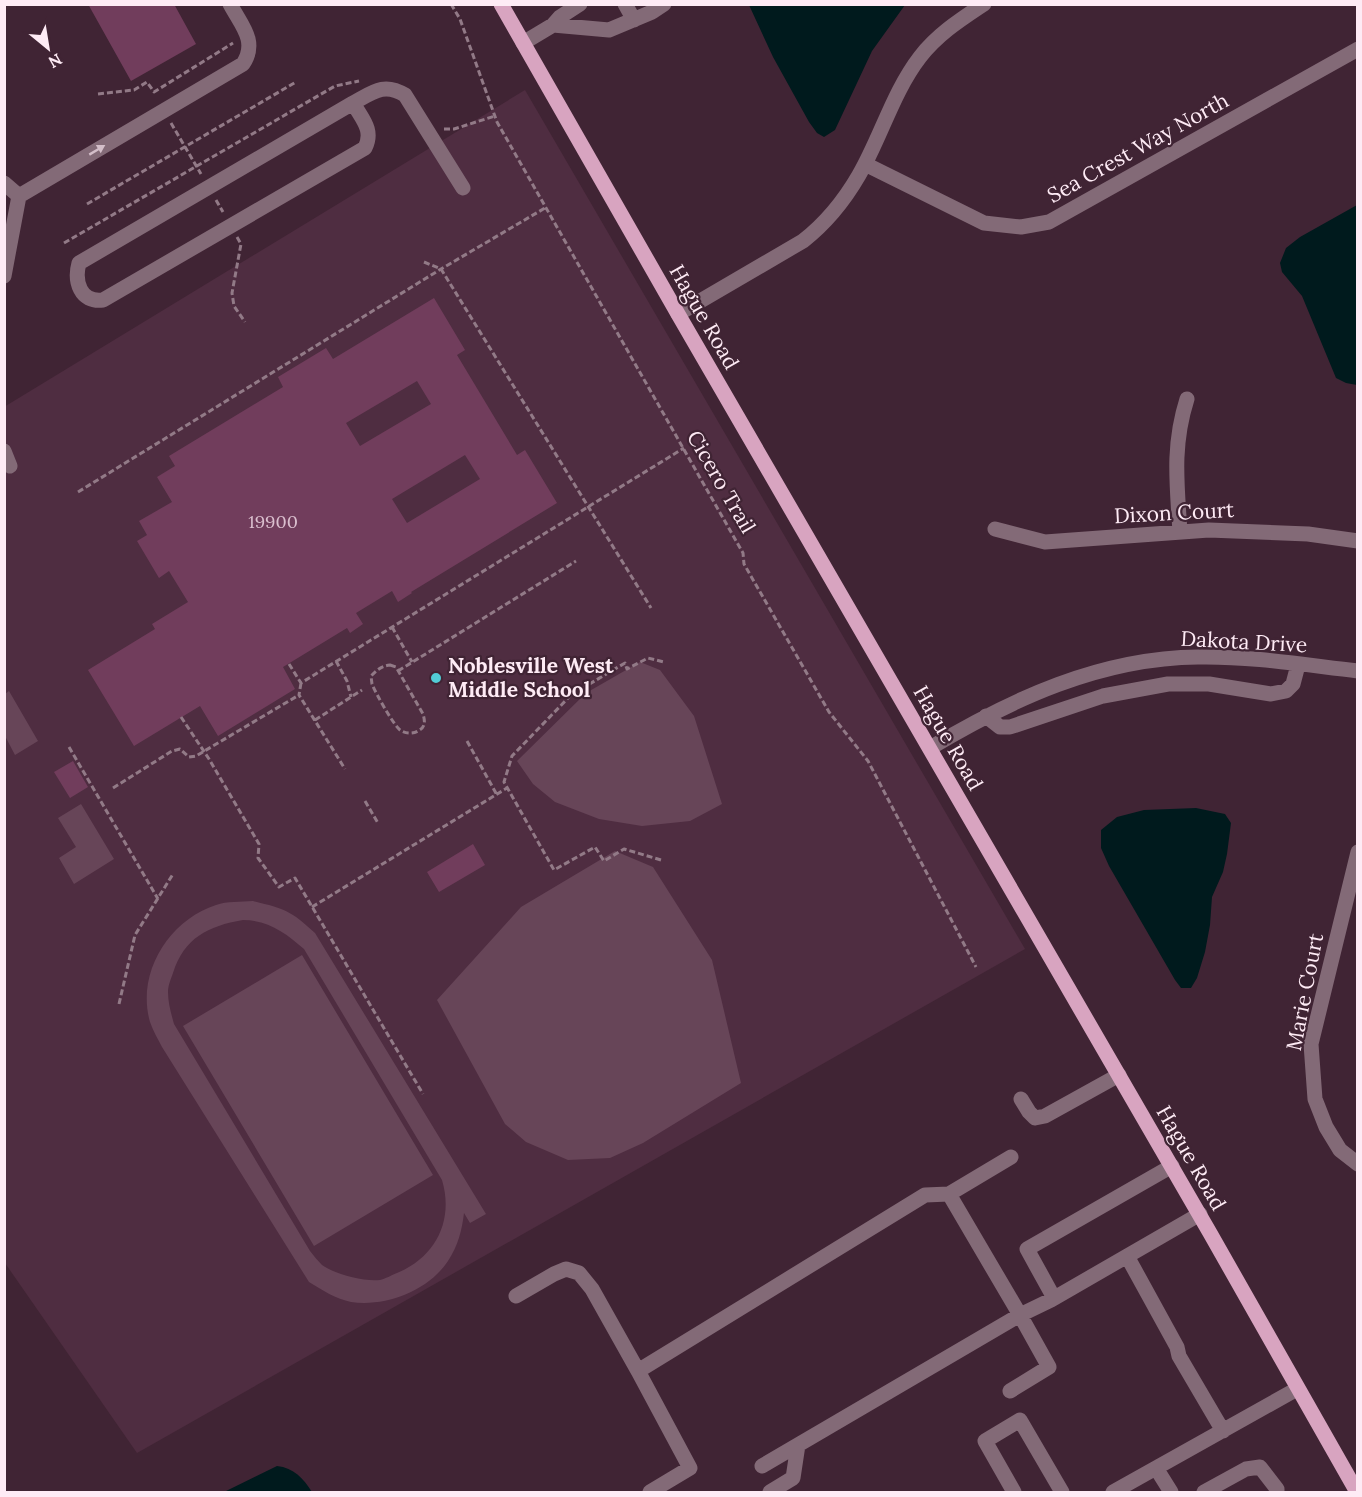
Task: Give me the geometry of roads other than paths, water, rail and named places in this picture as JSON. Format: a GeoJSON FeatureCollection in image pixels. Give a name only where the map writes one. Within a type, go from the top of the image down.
{"type":"FeatureCollection","features":[{"type":"Feature","properties":{"kind":"main road","name":"Hague Road"},"geometry":{"type":"LineString","coordinates":[[501,4],[678,314],[1200,1214],[1357,1492]]}},
{"type":"Feature","properties":{"kind":"street"},"geometry":{"type":"LineString","coordinates":[[4,276],[19,196],[243,64],[250,54],[250,41],[230,4]]}},
{"type":"Feature","properties":{"kind":"street"},"geometry":{"type":"LineString","coordinates":[[523,43],[554,25],[560,17],[580,4]]}},
{"type":"Feature","properties":{"kind":"street"},"geometry":{"type":"LineString","coordinates":[[625,4],[634,20]]}},
{"type":"Feature","properties":{"kind":"street"},"geometry":{"type":"LineString","coordinates":[[554,25],[609,30],[664,4]]}},
{"type":"Feature","properties":{"kind":"street"},"geometry":{"type":"LineString","coordinates":[[678,314],[811,235],[834,213],[865,164],[891,107],[919,58],[950,27],[984,4]]}},
{"type":"Feature","properties":{"kind":"street","name":"Sea Crest Way North"},"geometry":{"type":"LineString","coordinates":[[865,164],[984,223],[1021,227],[1049,222],[1358,49]]}},
{"type":"Feature","properties":{"kind":"street"},"geometry":{"type":"LineString","coordinates":[[353,103],[367,127],[370,139],[365,148],[103,300],[96,301],[86,297],[79,287],[76,273],[79,263],[353,103],[376,90],[393,88],[405,95],[463,188]]}},
{"type":"Feature","properties":{"kind":"street"},"geometry":{"type":"LineString","coordinates":[[4,183],[19,196]]}},
{"type":"Feature","properties":{"kind":"street"},"geometry":{"type":"LineString","coordinates":[[1180,532],[1176,457],[1180,420],[1187,399]]}},
{"type":"Feature","properties":{"kind":"street"},"geometry":{"type":"LineString","coordinates":[[4,452],[10,466]]}},
{"type":"Feature","properties":{"kind":"street","name":"Dixon Court"},"geometry":{"type":"LineString","coordinates":[[995,529],[1045,542],[1180,532],[1246,530],[1308,534],[1358,541]]}},
{"type":"Feature","properties":{"kind":"street","name":"Dakota Drive"},"geometry":{"type":"LineString","coordinates":[[930,748],[986,716],[1050,686],[1089,673],[1149,661],[1199,657],[1358,671]]}},
{"type":"Feature","properties":{"kind":"street"},"geometry":{"type":"LineString","coordinates":[[986,716],[1000,727],[1010,727],[1103,696],[1168,684],[1209,684],[1271,694],[1286,691],[1293,684],[1298,664]]}},
{"type":"Feature","properties":{"kind":"street","name":"Marie Court"},"geometry":{"type":"LineString","coordinates":[[1358,852],[1311,1044],[1315,1099],[1326,1127],[1340,1150],[1358,1164]]}},
{"type":"Feature","properties":{"kind":"street"},"geometry":{"type":"LineString","coordinates":[[1021,1099],[1035,1118],[1045,1116],[1119,1075]]}},
{"type":"Feature","properties":{"kind":"street"},"geometry":{"type":"LineString","coordinates":[[638,1371],[925,1195],[949,1194],[1011,1157]]}},
{"type":"Feature","properties":{"kind":"street"},"geometry":{"type":"LineString","coordinates":[[1054,1298],[1027,1249],[1172,1166]]}},
{"type":"Feature","properties":{"kind":"street"},"geometry":{"type":"LineString","coordinates":[[949,1194],[1049,1368],[1010,1391]]}},
{"type":"Feature","properties":{"kind":"street"},"geometry":{"type":"LineString","coordinates":[[762,1466],[1020,1315],[1054,1298],[1200,1214]]}},
{"type":"Feature","properties":{"kind":"street"},"geometry":{"type":"LineString","coordinates":[[1127,1256],[1177,1347],[1179,1356],[1223,1431]]}},
{"type":"Feature","properties":{"kind":"street"},"geometry":{"type":"LineString","coordinates":[[516,1296],[566,1269],[579,1273],[592,1289],[690,1468],[650,1492]]}},
{"type":"Feature","properties":{"kind":"street"},"geometry":{"type":"LineString","coordinates":[[1113,1492],[1297,1389]]}},
{"type":"Feature","properties":{"kind":"street"},"geometry":{"type":"LineString","coordinates":[[1014,1492],[985,1441],[1020,1420],[1062,1492]]}},
{"type":"Feature","properties":{"kind":"street"},"geometry":{"type":"LineString","coordinates":[[770,1492],[793,1478],[798,1445]]}},
{"type":"Feature","properties":{"kind":"street"},"geometry":{"type":"LineString","coordinates":[[1204,1492],[1246,1468],[1260,1467],[1277,1492]]}},
{"type":"Feature","properties":{"kind":"street"},"geometry":{"type":"LineString","coordinates":[[1156,1468],[1171,1492]]}},
{"type":"Feature","properties":{"kind":"place","name":"Noblesville West Middle School"},"geometry":{"type":"Point","coordinates":[436,678]}}]}
